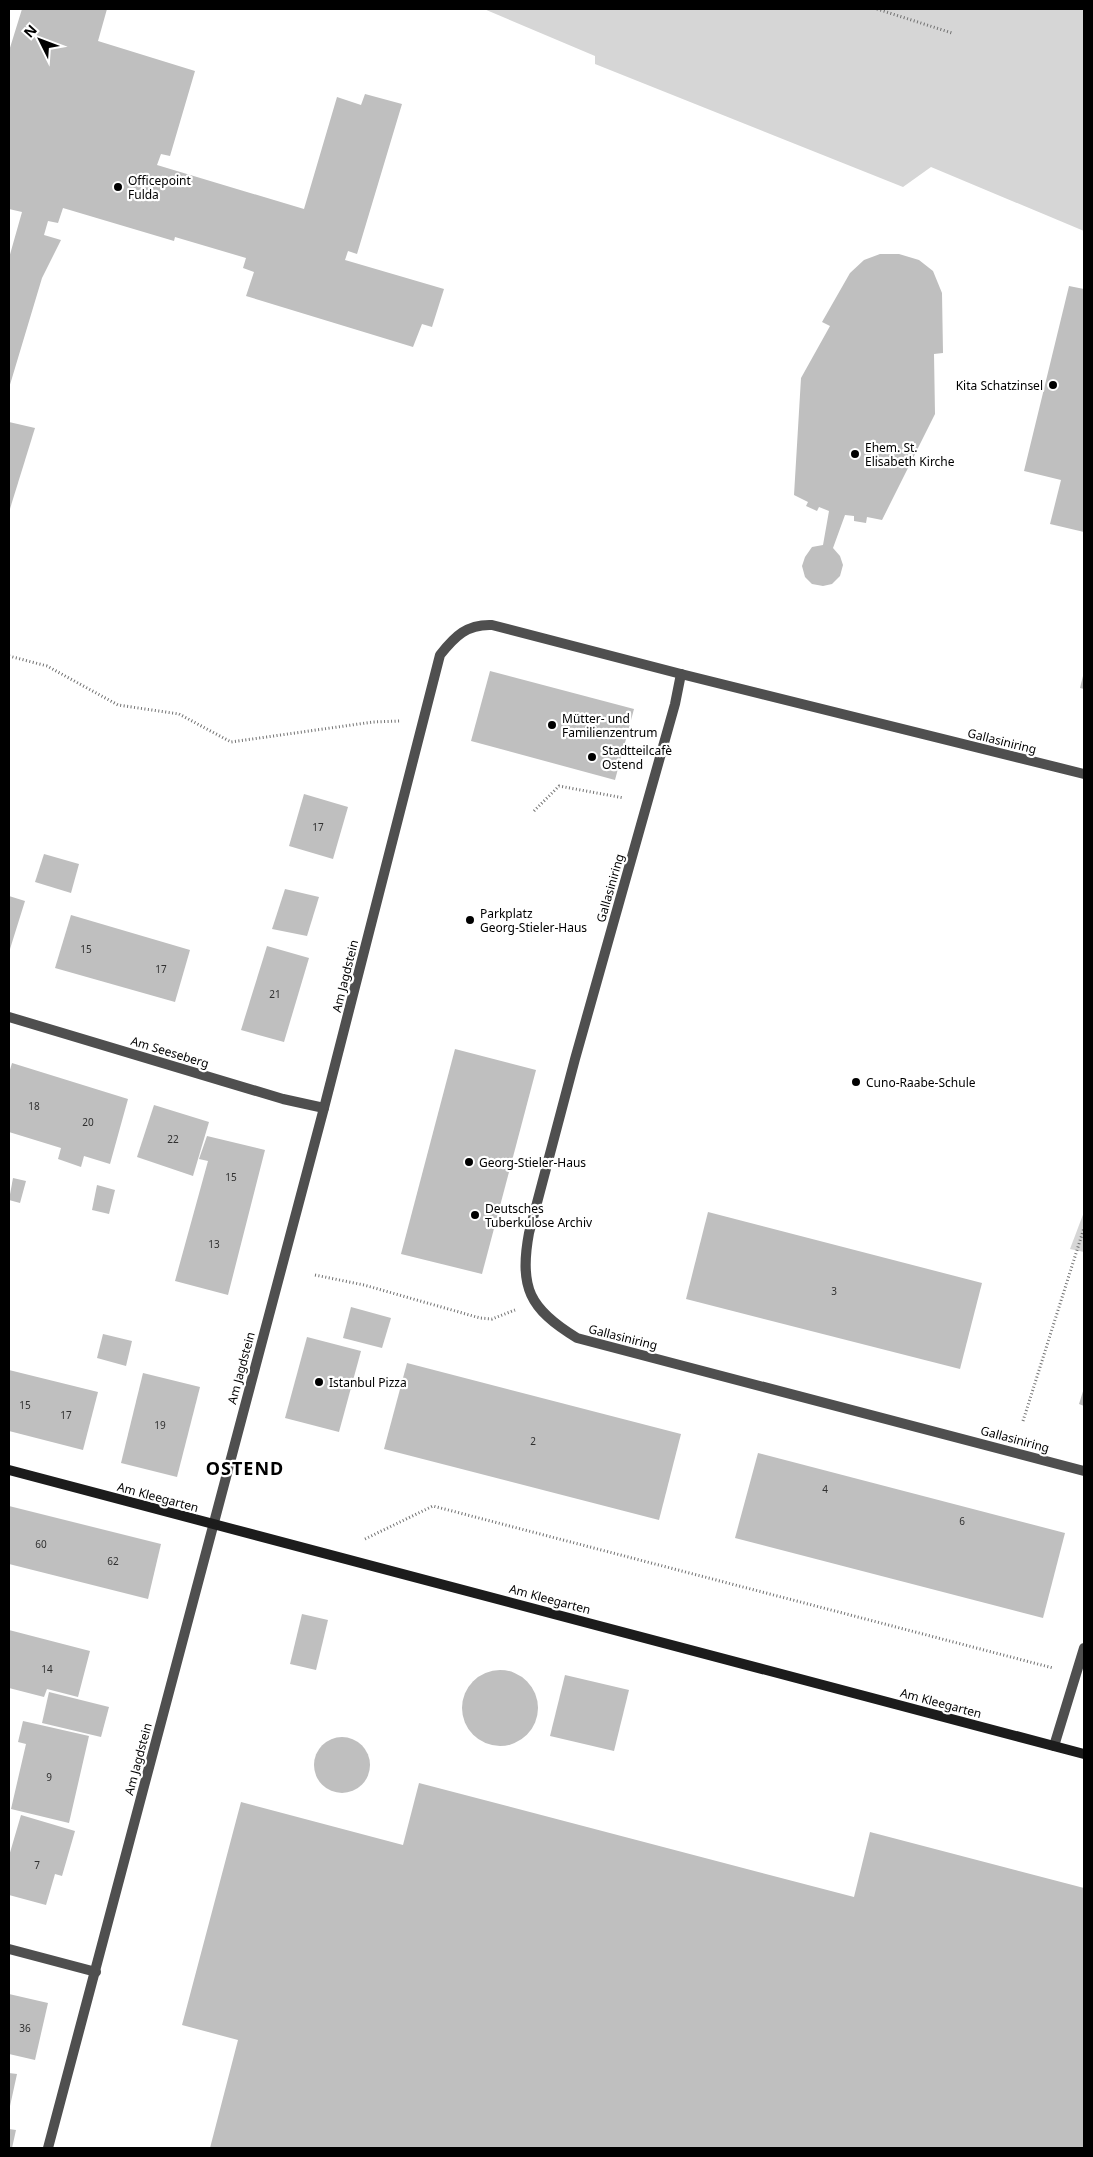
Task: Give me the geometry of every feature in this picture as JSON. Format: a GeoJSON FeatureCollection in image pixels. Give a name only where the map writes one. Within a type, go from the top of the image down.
{"type":"FeatureCollection","features":[{"type":"Feature","properties":{"kind":"street","name":"Am Jagdstein"},"geometry":{"type":"LineString","coordinates":[[48,2148],[324,1108],[440,655],[452,639],[465,629],[478,624],[492,625]]}},
{"type":"Feature","properties":{"kind":"street","name":"Gallasiniring"},"geometry":{"type":"LineString","coordinates":[[492,625],[1084,774]]}},
{"type":"Feature","properties":{"kind":"street","name":"Gallasiniring"},"geometry":{"type":"LineString","coordinates":[[681,674],[675,704],[578,1050],[530,1233],[524,1261],[525,1276],[535,1302],[556,1324],[577,1338],[1084,1472]]}},
{"type":"Feature","properties":{"kind":"street","name":"Am Seeseberg"},"geometry":{"type":"LineString","coordinates":[[9,1017],[283,1099],[324,1108]]}},
{"type":"Feature","properties":{"kind":"street","name":"Am Kleegarten"},"geometry":{"type":"LineString","coordinates":[[9,1470],[1084,1754]]}},
{"type":"Feature","properties":{"kind":"street"},"geometry":{"type":"LineString","coordinates":[[1054,1746],[1084,1648]]}},
{"type":"Feature","properties":{"kind":"street"},"geometry":{"type":"LineString","coordinates":[[9,1949],[96,1972]]}},
{"type":"Feature","properties":{"kind":"path"},"geometry":{"type":"LineString","coordinates":[[877,9],[952,33]]}},
{"type":"Feature","properties":{"kind":"path"},"geometry":{"type":"LineString","coordinates":[[9,656],[46,666],[118,705],[180,714],[231,742],[373,722],[404,722]]}},
{"type":"Feature","properties":{"kind":"path"},"geometry":{"type":"LineString","coordinates":[[534,811],[559,786],[630,800]]}},
{"type":"Feature","properties":{"kind":"path"},"geometry":{"type":"LineString","coordinates":[[1024,1421],[1084,1228]]}},
{"type":"Feature","properties":{"kind":"path"},"geometry":{"type":"LineString","coordinates":[[315,1275],[364,1285],[480,1318],[492,1319],[516,1310]]}},
{"type":"Feature","properties":{"kind":"path"},"geometry":{"type":"LineString","coordinates":[[333,1555],[433,1506],[1058,1669]]}},
{"type":"Feature","properties":{"kind":"shaded area"},"geometry":{"type":"Polygon","coordinates":[[[484,9],[1084,9],[1084,231],[931,167],[903,187],[595,64],[595,56],[484,9]]]}},
{"type":"Feature","properties":{"kind":"shaded area"},"geometry":{"type":"Polygon","coordinates":[[[1084,1212],[1084,1252],[1070,1249],[1084,1212]]]}},
{"type":"Feature","properties":{"kind":"building","name":"Officepoint Fulda"},"geometry":{"type":"Polygon","coordinates":[[[22,9],[107,9],[98,41],[195,71],[170,156],[161,154],[157,165],[304,209],[337,97],[361,105],[365,94],[402,104],[357,254],[348,251],[345,260],[444,289],[432,327],[422,324],[413,347],[246,296],[254,272],[243,268],[246,258],[175,237],[174,241],[63,208],[58,223],[48,221],[44,235],[61,240],[42,278],[9,388],[9,258],[22,212],[9,209],[9,51],[22,9]]]}},
{"type":"Feature","properties":{"kind":"building","name":"Ehem. St. Elisabeth Kirche"},"geometry":{"type":"Polygon","coordinates":[[[880,254],[899,254],[919,260],[933,271],[942,293],[943,353],[934,354],[935,414],[882,520],[867,517],[866,523],[854,521],[854,516],[845,515],[833,548],[840,556],[843,565],[840,576],[832,584],[823,586],[812,584],[805,577],[802,566],[805,557],[812,547],[823,545],[829,511],[819,507],[817,511],[806,506],[808,502],[794,495],[801,378],[830,326],[822,322],[850,273],[864,260],[880,254]]]}},
{"type":"Feature","properties":{"kind":"building"},"geometry":{"type":"Polygon","coordinates":[[[1069,286],[1084,289],[1084,532],[1050,524],[1061,480],[1024,471],[1069,286]]]}},
{"type":"Feature","properties":{"kind":"building"},"geometry":{"type":"Polygon","coordinates":[[[9,422],[35,428],[9,512],[9,422]]]}},
{"type":"Feature","properties":{"kind":"building","name":"Mütter- und Familienzentrum"},"geometry":{"type":"Polygon","coordinates":[[[490,671],[634,709],[615,780],[471,741],[490,671]]]}},
{"type":"Feature","properties":{"kind":"building"},"geometry":{"type":"Polygon","coordinates":[[[1084,672],[1084,689],[1080,688],[1084,672]]]}},
{"type":"Feature","properties":{"kind":"building"},"geometry":{"type":"Polygon","coordinates":[[[304,794],[348,807],[333,859],[289,846],[304,794]]]}},
{"type":"Feature","properties":{"kind":"building"},"geometry":{"type":"Polygon","coordinates":[[[44,854],[79,864],[71,893],[35,882],[44,854]]]}},
{"type":"Feature","properties":{"kind":"building"},"geometry":{"type":"Polygon","coordinates":[[[285,889],[319,897],[307,936],[272,929],[285,889]]]}},
{"type":"Feature","properties":{"kind":"building"},"geometry":{"type":"Polygon","coordinates":[[[9,896],[25,901],[10,949],[9,948],[9,896]]]}},
{"type":"Feature","properties":{"kind":"building"},"geometry":{"type":"Polygon","coordinates":[[[71,915],[190,950],[175,1002],[55,968],[71,915]]]}},
{"type":"Feature","properties":{"kind":"building"},"geometry":{"type":"Polygon","coordinates":[[[267,946],[309,958],[284,1042],[241,1030],[267,946]]]}},
{"type":"Feature","properties":{"kind":"building","name":"Georg-Stieler-Haus"},"geometry":{"type":"Polygon","coordinates":[[[455,1049],[536,1070],[482,1274],[401,1254],[455,1049]]]}},
{"type":"Feature","properties":{"kind":"building"},"geometry":{"type":"Polygon","coordinates":[[[12,1063],[128,1099],[110,1164],[84,1156],[81,1167],[58,1159],[61,1148],[9,1132],[9,1073],[12,1063]]]}},
{"type":"Feature","properties":{"kind":"building"},"geometry":{"type":"Polygon","coordinates":[[[154,1105],[209,1122],[193,1176],[137,1157],[154,1105]]]}},
{"type":"Feature","properties":{"kind":"building"},"geometry":{"type":"Polygon","coordinates":[[[207,1136],[265,1150],[228,1295],[175,1281],[208,1161],[199,1159],[207,1136]]]}},
{"type":"Feature","properties":{"kind":"building"},"geometry":{"type":"Polygon","coordinates":[[[13,1178],[26,1181],[20,1203],[9,1200],[13,1178]]]}},
{"type":"Feature","properties":{"kind":"building"},"geometry":{"type":"Polygon","coordinates":[[[97,1185],[115,1190],[109,1214],[92,1210],[97,1185]]]}},
{"type":"Feature","properties":{"kind":"building"},"geometry":{"type":"Polygon","coordinates":[[[708,1212],[982,1283],[960,1369],[686,1299],[708,1212]]]}},
{"type":"Feature","properties":{"kind":"building"},"geometry":{"type":"Polygon","coordinates":[[[351,1307],[391,1318],[382,1348],[343,1338],[351,1307]]]}},
{"type":"Feature","properties":{"kind":"building"},"geometry":{"type":"Polygon","coordinates":[[[103,1334],[132,1341],[126,1366],[97,1358],[103,1334]]]}},
{"type":"Feature","properties":{"kind":"building"},"geometry":{"type":"Polygon","coordinates":[[[307,1337],[361,1351],[339,1432],[285,1418],[307,1337]]]}},
{"type":"Feature","properties":{"kind":"building"},"geometry":{"type":"Polygon","coordinates":[[[407,1363],[681,1434],[659,1520],[384,1449],[407,1363]]]}},
{"type":"Feature","properties":{"kind":"building"},"geometry":{"type":"Polygon","coordinates":[[[9,1370],[98,1392],[83,1450],[9,1431],[9,1370]]]}},
{"type":"Feature","properties":{"kind":"building"},"geometry":{"type":"Polygon","coordinates":[[[143,1373],[200,1387],[177,1477],[121,1463],[143,1373]]]}},
{"type":"Feature","properties":{"kind":"building"},"geometry":{"type":"Polygon","coordinates":[[[1084,1388],[1084,1406],[1079,1404],[1084,1388]]]}},
{"type":"Feature","properties":{"kind":"building"},"geometry":{"type":"Polygon","coordinates":[[[758,1453],[1065,1533],[1043,1618],[735,1538],[758,1453]]]}},
{"type":"Feature","properties":{"kind":"building"},"geometry":{"type":"Polygon","coordinates":[[[9,1506],[161,1544],[148,1599],[9,1564],[9,1506]]]}},
{"type":"Feature","properties":{"kind":"building"},"geometry":{"type":"Polygon","coordinates":[[[302,1614],[328,1620],[316,1670],[290,1664],[302,1614]]]}},
{"type":"Feature","properties":{"kind":"building"},"geometry":{"type":"Polygon","coordinates":[[[9,1630],[90,1651],[78,1697],[47,1689],[44,1697],[9,1688],[9,1630]]]}},
{"type":"Feature","properties":{"kind":"building"},"geometry":{"type":"Polygon","coordinates":[[[500,1670],[514,1673],[527,1681],[535,1694],[538,1708],[535,1722],[527,1735],[514,1743],[500,1746],[486,1743],[473,1735],[465,1722],[462,1708],[465,1694],[473,1681],[486,1673],[500,1670]]]}},
{"type":"Feature","properties":{"kind":"building"},"geometry":{"type":"Polygon","coordinates":[[[565,1675],[629,1690],[614,1751],[550,1736],[565,1675]]]}},
{"type":"Feature","properties":{"kind":"building"},"geometry":{"type":"Polygon","coordinates":[[[49,1692],[109,1707],[101,1737],[42,1723],[49,1692]]]}},
{"type":"Feature","properties":{"kind":"building"},"geometry":{"type":"Polygon","coordinates":[[[23,1721],[89,1736],[69,1823],[11,1809],[26,1744],[18,1742],[23,1721]]]}},
{"type":"Feature","properties":{"kind":"building"},"geometry":{"type":"Polygon","coordinates":[[[342,1737],[353,1739],[362,1745],[368,1754],[370,1765],[368,1776],[362,1785],[353,1791],[342,1793],[331,1791],[322,1785],[316,1776],[314,1765],[316,1754],[322,1745],[331,1739],[342,1737]]]}},
{"type":"Feature","properties":{"kind":"building"},"geometry":{"type":"Polygon","coordinates":[[[419,1783],[854,1897],[870,1832],[1084,1888],[1084,2148],[210,2148],[238,2040],[182,2025],[241,1802],[403,1845],[419,1783]]]}},
{"type":"Feature","properties":{"kind":"building"},"geometry":{"type":"Polygon","coordinates":[[[21,1815],[75,1831],[62,1876],[55,1874],[46,1905],[9,1895],[9,1856],[21,1815]]]}},
{"type":"Feature","properties":{"kind":"building"},"geometry":{"type":"Polygon","coordinates":[[[9,1994],[48,2003],[35,2060],[9,2054],[9,1994]]]}},
{"type":"Feature","properties":{"kind":"building"},"geometry":{"type":"Polygon","coordinates":[[[9,2073],[17,2074],[10,2106],[9,2106],[9,2073]]]}},
{"type":"Feature","properties":{"kind":"building"},"geometry":{"type":"Polygon","coordinates":[[[9,2129],[16,2130],[12,2148],[9,2148],[9,2129]]]}},
{"type":"Feature","properties":{"kind":"place","name":"Officepoint Fulda"},"geometry":{"type":"Point","coordinates":[118,187]}},
{"type":"Feature","properties":{"kind":"place","name":"Kita Schatzinsel"},"geometry":{"type":"Point","coordinates":[1053,385]}},
{"type":"Feature","properties":{"kind":"place","name":"Ehem. St. Elisabeth Kirche"},"geometry":{"type":"Point","coordinates":[855,454]}},
{"type":"Feature","properties":{"kind":"place","name":"Mütter- und Familienzentrum"},"geometry":{"type":"Point","coordinates":[552,725]}},
{"type":"Feature","properties":{"kind":"place","name":"Stadtteilcafè Ostend"},"geometry":{"type":"Point","coordinates":[592,757]}},
{"type":"Feature","properties":{"kind":"place","name":"Parkplatz Georg-Stieler-Haus"},"geometry":{"type":"Point","coordinates":[470,920]}},
{"type":"Feature","properties":{"kind":"place","name":"Cuno-Raabe-Schule"},"geometry":{"type":"Point","coordinates":[856,1082]}},
{"type":"Feature","properties":{"kind":"place","name":"Georg-Stieler-Haus"},"geometry":{"type":"Point","coordinates":[469,1162]}},
{"type":"Feature","properties":{"kind":"place","name":"Deutsches Tuberkulose Archiv"},"geometry":{"type":"Point","coordinates":[475,1215]}},
{"type":"Feature","properties":{"kind":"place","name":"Istanbul Pizza"},"geometry":{"type":"Point","coordinates":[319,1382]}},
{"type":"Feature","properties":{"kind":"district","name":"OSTEND"},"geometry":{"type":"Point","coordinates":[245,1468]}}]}
